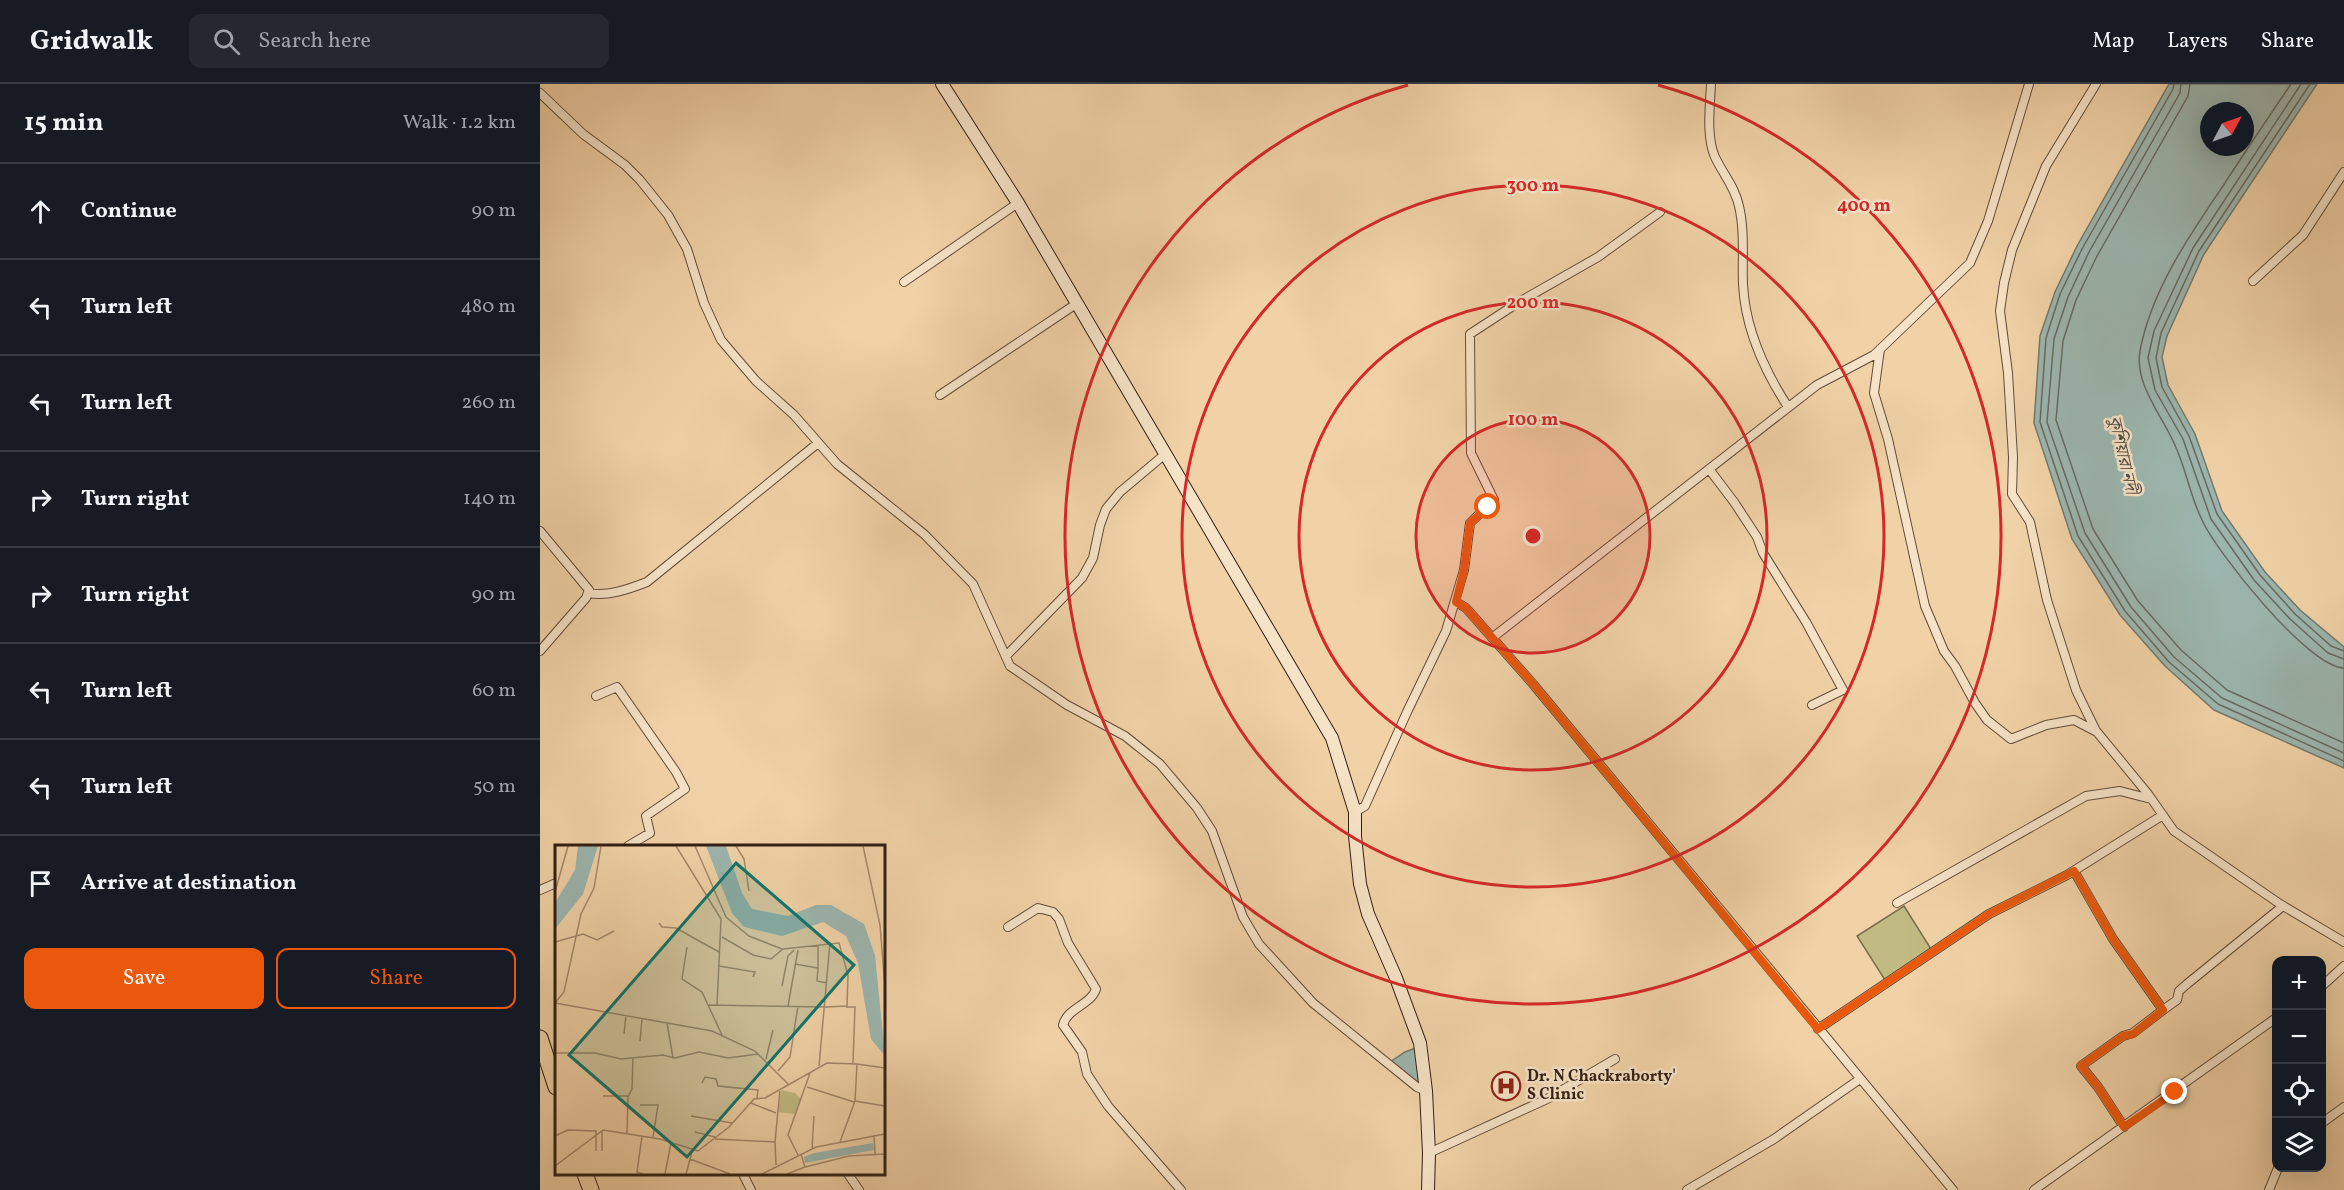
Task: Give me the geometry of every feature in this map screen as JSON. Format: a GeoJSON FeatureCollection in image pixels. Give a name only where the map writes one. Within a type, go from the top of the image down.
{"type":"FeatureCollection","features":[{"type":"Feature","properties":{"kind":"highway"},"geometry":{"type":"LineString","coordinates":[[540,1041],[555,1084]]}},
{"type":"Feature","properties":{"kind":"highway"},"geometry":{"type":"LineString","coordinates":[[586,1175],[591,1190]]}},
{"type":"Feature","properties":{"kind":"main road"},"geometry":{"type":"LineString","coordinates":[[942,84],[1018,203],[1332,738],[1356,812],[1355,836],[1360,884],[1368,914],[1411,1014],[1420,1043],[1426,1091],[1428,1190]]}},
{"type":"Feature","properties":{"kind":"street"},"geometry":{"type":"LineString","coordinates":[[1711,84],[1711,141],[1714,155],[1734,190],[1742,224],[1743,286],[1746,307],[1758,354],[1788,407]]}},
{"type":"Feature","properties":{"kind":"street"},"geometry":{"type":"LineString","coordinates":[[1492,638],[1817,385],[1874,355],[1970,262],[1988,221],[2029,84]]}},
{"type":"Feature","properties":{"kind":"street"},"geometry":{"type":"LineString","coordinates":[[2096,84],[2046,166],[2013,250],[2004,284],[2000,311],[2008,373],[2013,457],[2012,494],[2030,522],[2056,630],[2076,690],[2097,732],[2152,799],[2174,831],[2283,906],[2344,942]]}},
{"type":"Feature","properties":{"kind":"street"},"geometry":{"type":"LineString","coordinates":[[540,93],[583,134],[625,165],[668,215],[687,249],[704,303],[721,340],[756,381],[794,415],[837,464],[924,534],[973,584],[1010,666],[1067,705],[1125,736],[1160,764],[1197,808],[1212,831],[1243,916],[1259,944],[1313,1003],[1417,1087],[1426,1091]]}},
{"type":"Feature","properties":{"kind":"street"},"geometry":{"type":"LineString","coordinates":[[2253,281],[2303,235],[2344,172]]}},
{"type":"Feature","properties":{"kind":"street"},"geometry":{"type":"LineString","coordinates":[[904,282],[1018,203]]}},
{"type":"Feature","properties":{"kind":"street"},"geometry":{"type":"LineString","coordinates":[[1356,812],[1365,806],[1446,631],[1464,570],[1470,523],[1494,500],[1471,453],[1470,334],[1519,302],[1598,257],[1660,212]]}},
{"type":"Feature","properties":{"kind":"street"},"geometry":{"type":"LineString","coordinates":[[940,395],[1076,304]]}},
{"type":"Feature","properties":{"kind":"street"},"geometry":{"type":"LineString","coordinates":[[1880,349],[1874,393],[1888,439],[1925,606],[1944,651],[1987,720],[2011,739],[2046,725],[2074,720],[2097,732]]}},
{"type":"Feature","properties":{"kind":"street"},"geometry":{"type":"LineString","coordinates":[[588,593],[597,595],[647,582],[818,443]]}},
{"type":"Feature","properties":{"kind":"street"},"geometry":{"type":"LineString","coordinates":[[1006,656],[1082,578],[1093,558],[1106,509],[1120,492],[1164,455]]}},
{"type":"Feature","properties":{"kind":"street"},"geometry":{"type":"LineString","coordinates":[[1709,469],[1757,537],[1763,553],[1806,622],[1843,690],[1812,705]]}},
{"type":"Feature","properties":{"kind":"street"},"geometry":{"type":"LineString","coordinates":[[540,531],[589,590],[540,651]]}},
{"type":"Feature","properties":{"kind":"street"},"geometry":{"type":"LineString","coordinates":[[1456,602],[1466,608],[1681,861],[1953,1190]]}},
{"type":"Feature","properties":{"kind":"street"},"geometry":{"type":"LineString","coordinates":[[596,696],[617,687],[676,772],[685,789],[646,816],[650,833],[630,845]]}},
{"type":"Feature","properties":{"kind":"street"},"geometry":{"type":"LineString","coordinates":[[1897,903],[2086,796],[2120,791],[2152,799]]}},
{"type":"Feature","properties":{"kind":"street"},"geometry":{"type":"LineString","coordinates":[[1818,1029],[1989,914],[2074,871],[2163,815]]}},
{"type":"Feature","properties":{"kind":"street"},"geometry":{"type":"LineString","coordinates":[[2074,871],[2107,930],[2163,1010]]}},
{"type":"Feature","properties":{"kind":"street"},"geometry":{"type":"LineString","coordinates":[[540,890],[555,883]]}},
{"type":"Feature","properties":{"kind":"street"},"geometry":{"type":"LineString","coordinates":[[2124,1127],[2081,1066],[2123,1036],[2133,1034],[2177,1000],[2179,991],[2283,906]]}},
{"type":"Feature","properties":{"kind":"street"},"geometry":{"type":"LineString","coordinates":[[1008,927],[1038,908],[1053,912],[1059,919],[1068,943],[1096,989],[1092,996],[1065,1018],[1063,1024],[1082,1052],[1088,1074],[1108,1106],[1182,1190]]}},
{"type":"Feature","properties":{"kind":"street"},"geometry":{"type":"LineString","coordinates":[[2326,982],[2344,966]]}},
{"type":"Feature","properties":{"kind":"street"},"geometry":{"type":"LineString","coordinates":[[2034,1190],[2272,1022]]}},
{"type":"Feature","properties":{"kind":"street"},"geometry":{"type":"LineString","coordinates":[[1429,1153],[1547,1099],[1615,1059]]}},
{"type":"Feature","properties":{"kind":"street"},"geometry":{"type":"LineString","coordinates":[[1687,1190],[1774,1139],[1860,1079]]}},
{"type":"Feature","properties":{"kind":"street"},"geometry":{"type":"LineString","coordinates":[[2326,1120],[2344,1107]]}},
{"type":"Feature","properties":{"kind":"street"},"geometry":{"type":"LineString","coordinates":[[2269,1190],[2276,1172]]}},
{"type":"Feature","properties":{"kind":"street"},"geometry":{"type":"LineString","coordinates":[[744,1175],[751,1190]]}},
{"type":"Feature","properties":{"kind":"street"},"geometry":{"type":"LineString","coordinates":[[849,1175],[859,1190]]}},
{"type":"Feature","properties":{"kind":"shaded area"},"geometry":{"type":"Polygon","coordinates":[[[1904,906],[1931,949],[1885,980],[1857,936],[1904,906]]]}},
{"type":"Feature","properties":{"kind":"water","name":"কুশিয়ারা নদী"},"geometry":{"type":"Polygon","coordinates":[[[2169,84],[2317,84],[2204,254],[2167,336],[2162,357],[2168,385],[2195,434],[2222,511],[2265,572],[2300,610],[2344,647],[2344,768],[2214,710],[2165,666],[2120,615],[2072,539],[2034,423],[2040,336],[2055,292],[2077,246],[2169,84]]]}},
{"type":"Feature","properties":{"kind":"water"},"geometry":{"type":"Polygon","coordinates":[[[1418,1047],[1423,1087],[1390,1062],[1418,1047]]]}},
{"type":"Feature","properties":{"kind":"place","name":"Dr. N Chackraborty' S Clinic"},"geometry":{"type":"Point","coordinates":[1506,1086]}},
{"type":"Feature","properties":{"kind":"route"},"geometry":{"type":"LineString","coordinates":[[1488,507],[1470,523],[1464,570],[1456,602],[1466,608],[1533,684],[1818,1029],[1989,914],[2074,871],[2113,939],[2163,1010],[2133,1034],[2123,1036],[2081,1066],[2124,1127],[2175,1092]]}}]}
